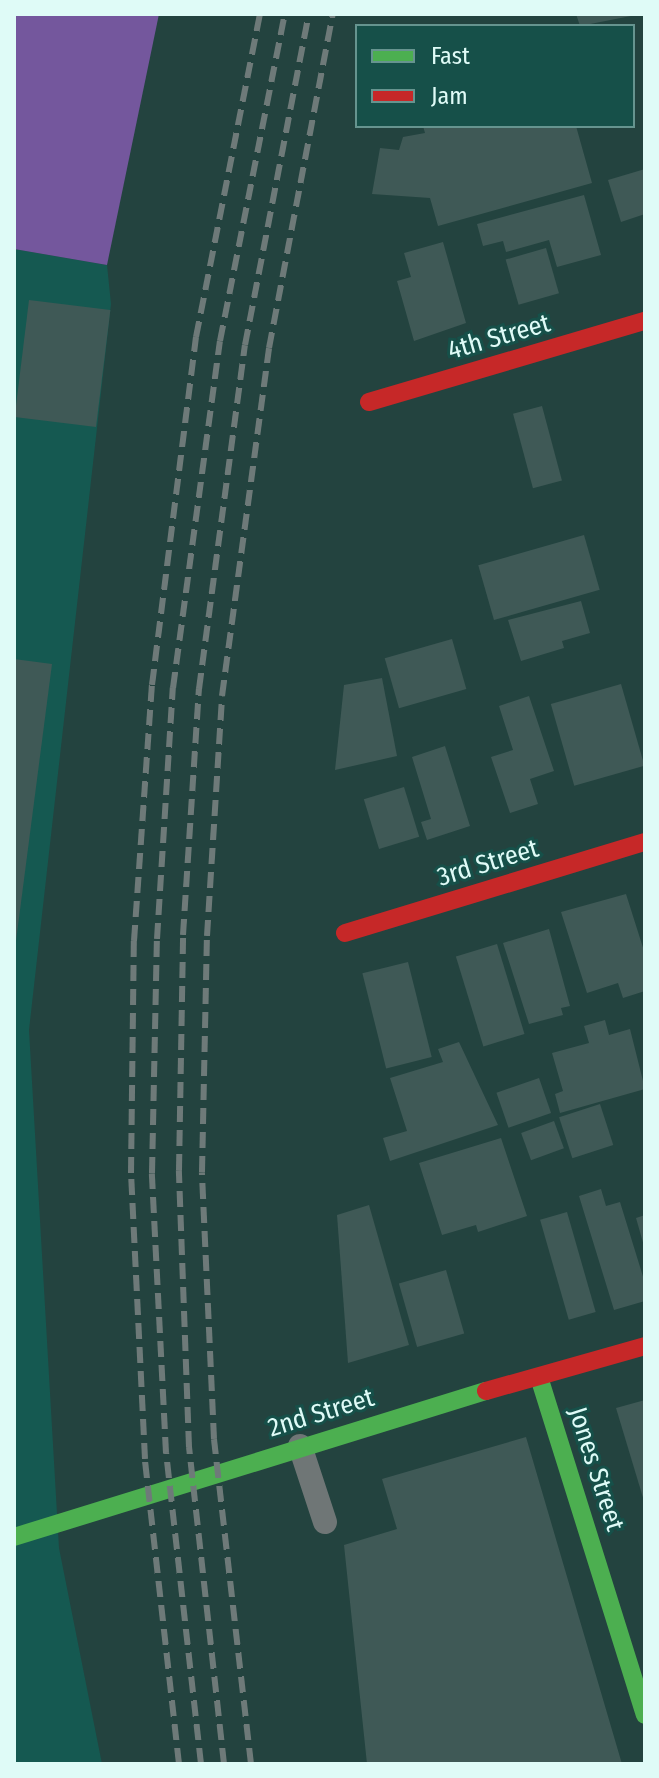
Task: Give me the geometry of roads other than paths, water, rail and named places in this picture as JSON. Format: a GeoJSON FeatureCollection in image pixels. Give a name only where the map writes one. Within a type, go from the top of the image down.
{"type":"FeatureCollection","features":[{"type":"Feature","properties":{"kind":"street","name":"4th Street"},"geometry":{"type":"LineString","coordinates":[[369,402],[645,321]]}},
{"type":"Feature","properties":{"kind":"street","name":"3rd Street"},"geometry":{"type":"LineString","coordinates":[[345,933],[645,842]]}},
{"type":"Feature","properties":{"kind":"street","name":"2nd Street"},"geometry":{"type":"LineString","coordinates":[[14,1537],[300,1446],[645,1346]]}},
{"type":"Feature","properties":{"kind":"street","name":"Jones Street"},"geometry":{"type":"LineString","coordinates":[[539,1377],[645,1715]]}},
{"type":"Feature","properties":{"kind":"lane"},"geometry":{"type":"LineString","coordinates":[[300,1446],[325,1522]]}},
{"type":"Feature","properties":{"kind":"railway"},"geometry":{"type":"LineString","coordinates":[[179,1764],[145,1459],[131,1173],[134,941],[152,685],[196,337],[260,14]]}},
{"type":"Feature","properties":{"kind":"railway"},"geometry":{"type":"LineString","coordinates":[[201,1764],[166,1453],[152,1173],[157,939],[173,688],[220,341],[285,14]]}},
{"type":"Feature","properties":{"kind":"railway"},"geometry":{"type":"LineString","coordinates":[[224,1764],[189,1447],[179,1170],[183,935],[199,689],[245,345],[309,14]]}},
{"type":"Feature","properties":{"kind":"railway"},"geometry":{"type":"LineString","coordinates":[[251,1764],[214,1439],[202,1172],[207,936],[222,696],[269,348],[333,14]]}}]}
